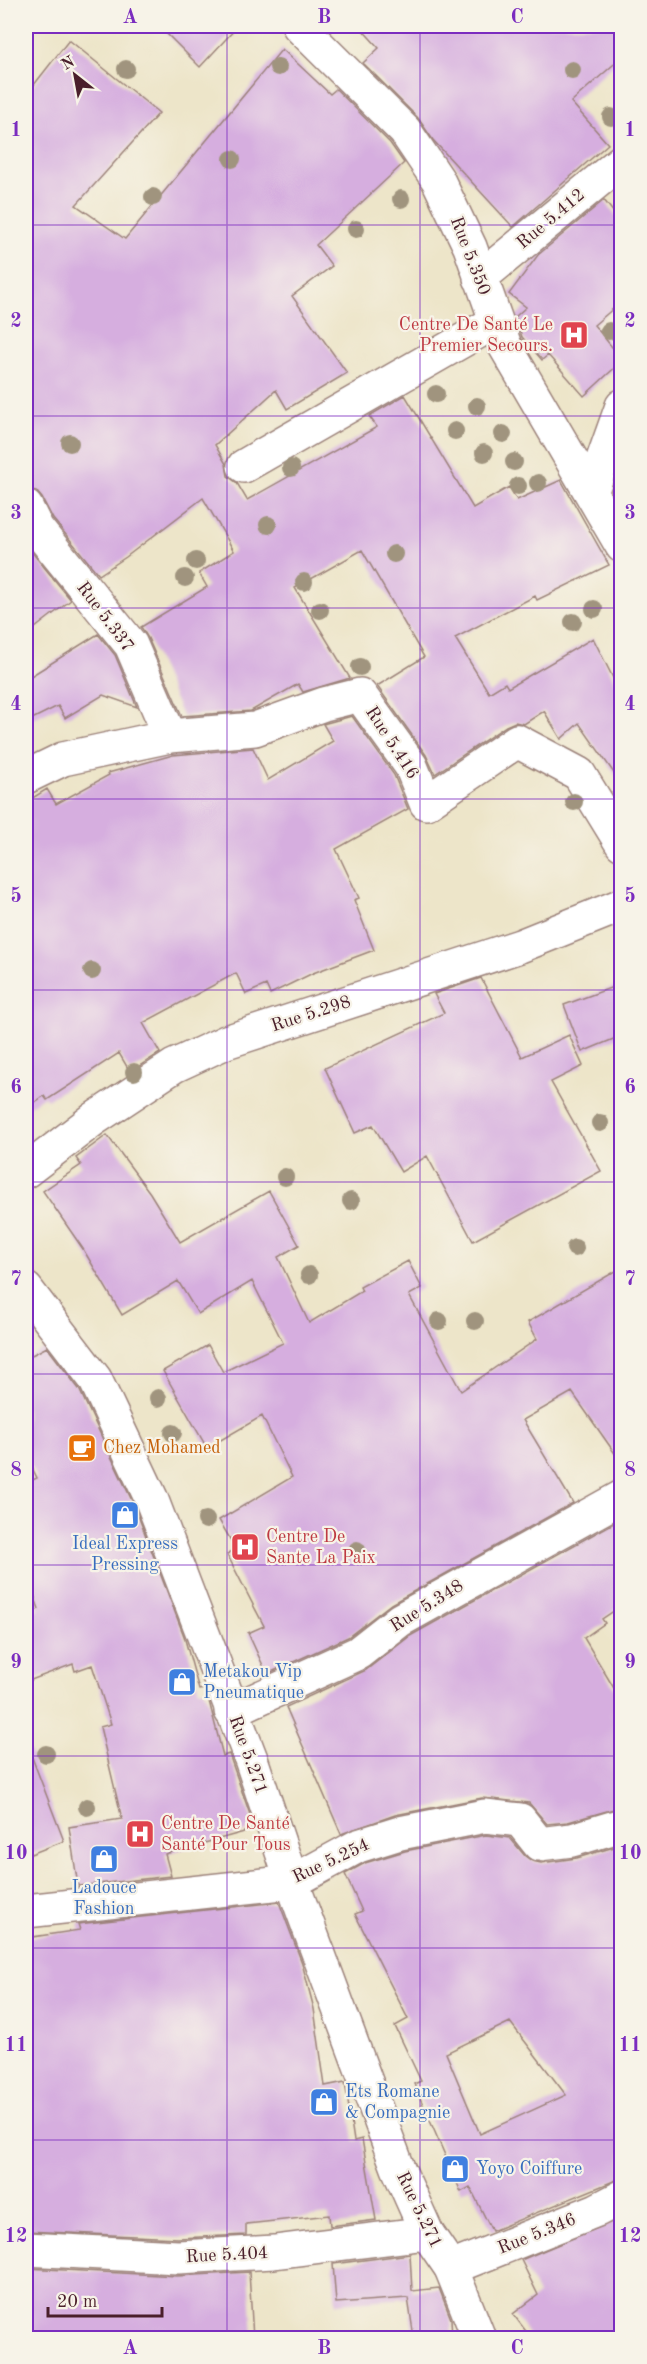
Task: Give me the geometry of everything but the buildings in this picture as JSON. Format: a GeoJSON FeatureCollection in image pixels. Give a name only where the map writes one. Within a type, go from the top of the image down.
{"type":"FeatureCollection","features":[{"type":"Feature","properties":{"kind":"street","name":"Rue 5.350"},"geometry":{"type":"LineString","coordinates":[[299,26],[405,131],[438,180],[470,247],[505,346],[621,546]]}},
{"type":"Feature","properties":{"kind":"street","name":"Rue 5.412"},"geometry":{"type":"LineString","coordinates":[[480,278],[621,161]]}},
{"type":"Feature","properties":{"kind":"street"},"geometry":{"type":"LineString","coordinates":[[244,466],[495,322]]}},
{"type":"Feature","properties":{"kind":"street"},"geometry":{"type":"LineString","coordinates":[[591,493],[621,406]]}},
{"type":"Feature","properties":{"kind":"street","name":"Rue 5.337"},"geometry":{"type":"LineString","coordinates":[[26,507],[38,529],[131,645],[170,736]]}},
{"type":"Feature","properties":{"kind":"street","name":"Rue 5.416"},"geometry":{"type":"LineString","coordinates":[[26,777],[63,759],[170,736],[255,729],[324,704],[360,695],[411,766],[426,803],[517,741],[579,774],[621,844]]}},
{"type":"Feature","properties":{"kind":"street","name":"Rue 5.298"},"geometry":{"type":"LineString","coordinates":[[26,1171],[94,1119],[174,1066],[226,1042],[520,946],[621,905]]}},
{"type":"Feature","properties":{"kind":"street","name":"Rue 5.271"},"geometry":{"type":"LineString","coordinates":[[26,1289],[95,1379],[151,1498],[251,1759],[292,1882],[398,2168],[427,2233],[451,2268],[479,2338]]}},
{"type":"Feature","properties":{"kind":"street","name":"Rue 5.348"},"geometry":{"type":"LineString","coordinates":[[231,1711],[358,1653],[400,1620],[621,1497]]}},
{"type":"Feature","properties":{"kind":"street","name":"Rue 5.254"},"geometry":{"type":"LineString","coordinates":[[26,1911],[292,1882],[358,1846],[400,1833],[485,1816],[520,1820],[539,1844],[572,1840],[621,1826]]}},
{"type":"Feature","properties":{"kind":"street","name":"Rue 5.346"},"geometry":{"type":"LineString","coordinates":[[451,2268],[597,2210],[621,2197]]}},
{"type":"Feature","properties":{"kind":"street","name":"Rue 5.404"},"geometry":{"type":"LineString","coordinates":[[26,2249],[178,2257],[274,2252],[427,2233]]}},
{"type":"Feature","properties":{"kind":"place","name":"Centre De Santé Le Premier Secours."},"geometry":{"type":"Point","coordinates":[574,335]}},
{"type":"Feature","properties":{"kind":"place","name":"Chez Mohamed"},"geometry":{"type":"Point","coordinates":[82,1448]}},
{"type":"Feature","properties":{"kind":"place","name":"Ideal Express Pressing"},"geometry":{"type":"Point","coordinates":[125,1515]}},
{"type":"Feature","properties":{"kind":"place","name":"Centre De Sante La Paix"},"geometry":{"type":"Point","coordinates":[245,1547]}},
{"type":"Feature","properties":{"kind":"place","name":"Metakou Vip Pneumatique"},"geometry":{"type":"Point","coordinates":[182,1682]}},
{"type":"Feature","properties":{"kind":"place","name":"Centre De Santé Santé Pour Tous"},"geometry":{"type":"Point","coordinates":[140,1834]}},
{"type":"Feature","properties":{"kind":"place","name":"Ladouce Fashion"},"geometry":{"type":"Point","coordinates":[104,1859]}},
{"type":"Feature","properties":{"kind":"place","name":"Ets Romane & Compagnie"},"geometry":{"type":"Point","coordinates":[324,2102]}},
{"type":"Feature","properties":{"kind":"place","name":"Yoyo Coiffure"},"geometry":{"type":"Point","coordinates":[455,2169]}}]}
